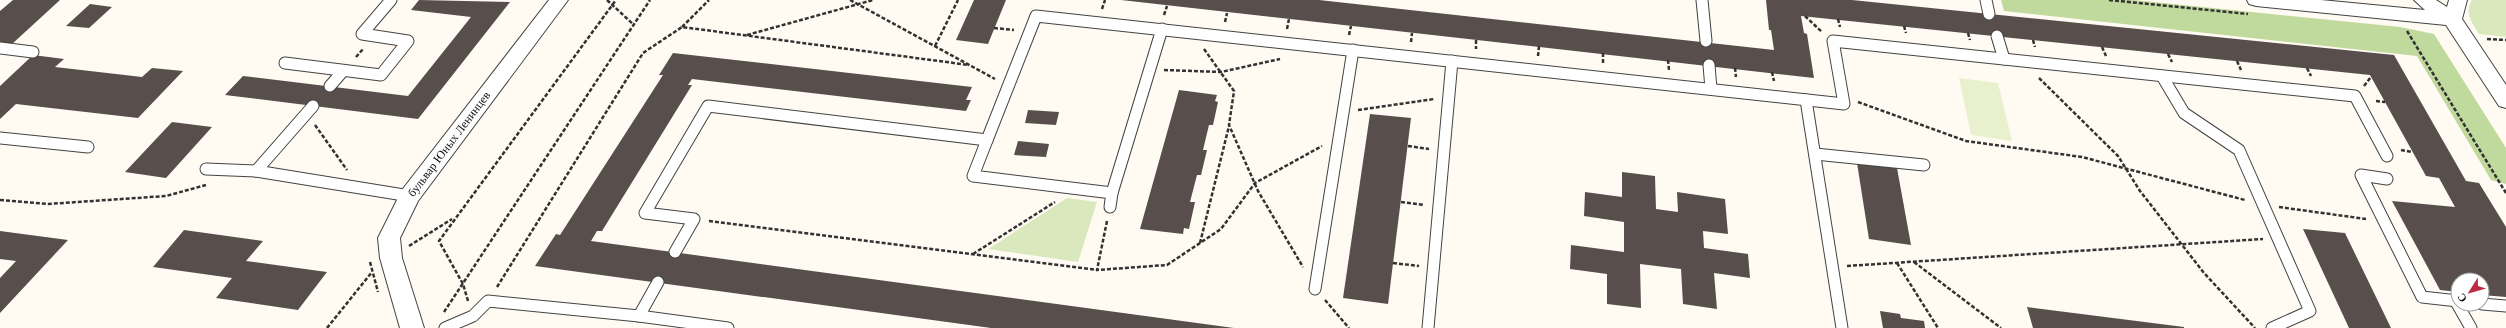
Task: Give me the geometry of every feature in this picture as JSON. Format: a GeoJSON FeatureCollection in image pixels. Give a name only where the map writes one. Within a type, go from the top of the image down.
{"type":"FeatureCollection","features":[{"type":"Feature","properties":{"kind":"street","name":"бульвар Юных Ленинцев"},"geometry":{"type":"LineString","coordinates":[[412,328],[391,258],[389,238],[410,196],[559,0]]}},
{"type":"Feature","properties":{"kind":"street"},"geometry":{"type":"LineString","coordinates":[[2256,0],[2452,19]]}},
{"type":"Feature","properties":{"kind":"street"},"geometry":{"type":"LineString","coordinates":[[2423,0],[2452,19],[2506,101]]}},
{"type":"Feature","properties":{"kind":"street"},"geometry":{"type":"LineString","coordinates":[[2452,19],[2458,0]]}},
{"type":"Feature","properties":{"kind":"lane"},"geometry":{"type":"LineString","coordinates":[[285,63],[380,75],[408,41],[362,34],[391,0]]}},
{"type":"Feature","properties":{"kind":"lane"},"geometry":{"type":"LineString","coordinates":[[1702,0],[1706,41]]}},
{"type":"Feature","properties":{"kind":"lane"},"geometry":{"type":"LineString","coordinates":[[1986,0],[1989,14]]}},
{"type":"Feature","properties":{"kind":"lane"},"geometry":{"type":"LineString","coordinates":[[1112,193],[973,176],[1036,16],[1844,104],[1833,41],[2355,96],[2387,156]]}},
{"type":"Feature","properties":{"kind":"lane"},"geometry":{"type":"LineString","coordinates":[[1110,207],[1112,193],[1162,29]]}},
{"type":"Feature","properties":{"kind":"lane"},"geometry":{"type":"LineString","coordinates":[[1997,36],[2004,59]]}},
{"type":"Feature","properties":{"kind":"lane"},"geometry":{"type":"LineString","coordinates":[[0,48],[33,52]]}},
{"type":"Feature","properties":{"kind":"lane"},"geometry":{"type":"LineString","coordinates":[[1316,289],[1353,50]]}},
{"type":"Feature","properties":{"kind":"lane"},"geometry":{"type":"LineString","coordinates":[[1428,328],[1452,61]]}},
{"type":"Feature","properties":{"kind":"lane"},"geometry":{"type":"LineString","coordinates":[[1709,65],[1711,89]]}},
{"type":"Feature","properties":{"kind":"lane"},"geometry":{"type":"LineString","coordinates":[[330,86],[343,71]]}},
{"type":"Feature","properties":{"kind":"lane"},"geometry":{"type":"LineString","coordinates":[[2162,76],[2184,113],[2239,150],[2310,311],[2272,328]]}},
{"type":"Feature","properties":{"kind":"lane"},"geometry":{"type":"LineString","coordinates":[[1806,100],[1842,328]]}},
{"type":"Feature","properties":{"kind":"lane"},"geometry":{"type":"LineString","coordinates":[[675,252],[694,219],[645,213],[708,106],[987,140]]}},
{"type":"Feature","properties":{"kind":"lane"},"geometry":{"type":"LineString","coordinates":[[256,170],[310,109]]}},
{"type":"Feature","properties":{"kind":"lane"},"geometry":{"type":"LineString","coordinates":[[0,138],[88,147]]}},
{"type":"Feature","properties":{"kind":"lane"},"geometry":{"type":"LineString","coordinates":[[1815,154],[1924,165]]}},
{"type":"Feature","properties":{"kind":"lane"},"geometry":{"type":"LineString","coordinates":[[206,169],[256,170],[410,196]]}},
{"type":"Feature","properties":{"kind":"lane"},"geometry":{"type":"LineString","coordinates":[[2387,179],[2361,175],[2422,297],[2450,300]]}},
{"type":"Feature","properties":{"kind":"lane"},"geometry":{"type":"LineString","coordinates":[[639,316],[658,282]]}},
{"type":"Feature","properties":{"kind":"lane"},"geometry":{"type":"LineString","coordinates":[[447,327],[473,316],[488,301],[639,316],[728,328]]}},
{"type":"Feature","properties":{"kind":"lane"},"geometry":{"type":"LineString","coordinates":[[2490,305],[2506,306]]}},
{"type":"Feature","properties":{"kind":"lane"},"geometry":{"type":"LineString","coordinates":[[2463,312],[2471,328]]}},
{"type":"Feature","properties":{"kind":"path"},"geometry":{"type":"LineString","coordinates":[[607,0],[634,25]]}},
{"type":"Feature","properties":{"kind":"path"},"geometry":{"type":"LineString","coordinates":[[473,316],[463,284],[439,241],[616,0]]}},
{"type":"Feature","properties":{"kind":"path"},"geometry":{"type":"LineString","coordinates":[[447,327],[444,312],[650,0]]}},
{"type":"Feature","properties":{"kind":"path"},"geometry":{"type":"LineString","coordinates":[[488,301],[643,53],[682,28],[709,0]]}},
{"type":"Feature","properties":{"kind":"path"},"geometry":{"type":"LineString","coordinates":[[850,0],[1008,86]]}},
{"type":"Feature","properties":{"kind":"path"},"geometry":{"type":"LineString","coordinates":[[745,36],[873,0]]}},
{"type":"Feature","properties":{"kind":"path"},"geometry":{"type":"LineString","coordinates":[[935,46],[958,0]]}},
{"type":"Feature","properties":{"kind":"path"},"geometry":{"type":"LineString","coordinates":[[1805,16],[1833,41]]}},
{"type":"Feature","properties":{"kind":"path"},"geometry":{"type":"LineString","coordinates":[[682,28],[969,65]]}},
{"type":"Feature","properties":{"kind":"path"},"geometry":{"type":"LineString","coordinates":[[994,28],[1029,32]]}},
{"type":"Feature","properties":{"kind":"path"},"geometry":{"type":"LineString","coordinates":[[2407,31],[2506,193]]}},
{"type":"Feature","properties":{"kind":"path"},"geometry":{"type":"LineString","coordinates":[[1193,33],[1234,91],[1229,125],[1200,244]]}},
{"type":"Feature","properties":{"kind":"path"},"geometry":{"type":"LineString","coordinates":[[343,71],[374,36]]}},
{"type":"Feature","properties":{"kind":"path"},"geometry":{"type":"LineString","coordinates":[[2481,38],[2506,40]]}},
{"type":"Feature","properties":{"kind":"path"},"geometry":{"type":"LineString","coordinates":[[1150,69],[1221,72],[1287,58]]}},
{"type":"Feature","properties":{"kind":"path"},"geometry":{"type":"LineString","coordinates":[[2020,61],[2064,101],[2118,156],[2204,273],[2255,328]]}},
{"type":"Feature","properties":{"kind":"path"},"geometry":{"type":"LineString","coordinates":[[1842,96],[1966,141],[2082,157],[2262,204],[2384,221]]}},
{"type":"Feature","properties":{"kind":"path"},"geometry":{"type":"LineString","coordinates":[[1344,112],[1448,97]]}},
{"type":"Feature","properties":{"kind":"path"},"geometry":{"type":"LineString","coordinates":[[310,109],[360,188]]}},
{"type":"Feature","properties":{"kind":"path"},"geometry":{"type":"LineString","coordinates":[[1229,125],[1255,183],[1316,289],[1349,328]]}},
{"type":"Feature","properties":{"kind":"path"},"geometry":{"type":"LineString","coordinates":[[694,219],[1097,270],[1168,265],[1221,229],[1255,183],[1340,136]]}},
{"type":"Feature","properties":{"kind":"path"},"geometry":{"type":"LineString","coordinates":[[1408,146],[1444,151]]}},
{"type":"Feature","properties":{"kind":"path"},"geometry":{"type":"LineString","coordinates":[[0,200],[48,204],[166,196],[211,184]]}},
{"type":"Feature","properties":{"kind":"path"},"geometry":{"type":"LineString","coordinates":[[973,254],[1076,188]]}},
{"type":"Feature","properties":{"kind":"path"},"geometry":{"type":"LineString","coordinates":[[1401,202],[1439,207]]}},
{"type":"Feature","properties":{"kind":"path"},"geometry":{"type":"LineString","coordinates":[[1097,270],[1110,207]]}},
{"type":"Feature","properties":{"kind":"path"},"geometry":{"type":"LineString","coordinates":[[1833,267],[2277,238]]}},
{"type":"Feature","properties":{"kind":"path"},"geometry":{"type":"LineString","coordinates":[[1914,262],[2001,328]]}},
{"type":"Feature","properties":{"kind":"path"},"geometry":{"type":"LineString","coordinates":[[1393,263],[1434,269]]}},
{"type":"Feature","properties":{"kind":"path"},"geometry":{"type":"LineString","coordinates":[[1897,263],[1938,328]]}},
{"type":"Feature","properties":{"kind":"green space"},"geometry":{"type":"Polygon","coordinates":[[[2001,0],[2134,0],[2400,27],[2434,34],[2506,148],[2506,184],[2491,180],[2417,56],[2004,11],[2001,0]]]}},
{"type":"Feature","properties":{"kind":"green space"},"geometry":{"type":"Polygon","coordinates":[[[2472,0],[2506,0],[2506,37],[2479,34],[2469,13],[2472,0]]]}},
{"type":"Feature","properties":{"kind":"green space"},"geometry":{"type":"Polygon","coordinates":[[[1959,78],[1998,83],[2012,141],[1971,135],[1959,78]]]}},
{"type":"Feature","properties":{"kind":"green space"},"geometry":{"type":"Polygon","coordinates":[[[1067,198],[1097,202],[1078,262],[988,249],[1067,198]]]}},
{"type":"Feature","properties":{"kind":"building"},"geometry":{"type":"Polygon","coordinates":[[[13,0],[60,0],[12,44],[0,42],[0,11],[13,0]]]}},
{"type":"Feature","properties":{"kind":"building"},"geometry":{"type":"Polygon","coordinates":[[[419,0],[510,2],[418,119],[225,95],[243,76],[408,96],[471,17],[411,10],[419,0]]]}},
{"type":"Feature","properties":{"kind":"building"},"geometry":{"type":"Polygon","coordinates":[[[974,0],[1006,0],[988,44],[956,40],[974,0]]]}},
{"type":"Feature","properties":{"kind":"building"},"geometry":{"type":"Polygon","coordinates":[[[1121,0],[1319,0],[1774,50],[1771,30],[1769,30],[1766,0],[1852,0],[2394,55],[2466,181],[2479,183],[2506,227],[2506,297],[2490,296],[2490,272],[2450,272],[2450,291],[2440,290],[2392,201],[2455,207],[2439,178],[2426,176],[2370,75],[1801,16],[1804,33],[1807,34],[1814,78],[1121,0]]]}},
{"type":"Feature","properties":{"kind":"building"},"geometry":{"type":"Polygon","coordinates":[[[90,4],[112,7],[89,28],[66,26],[90,4]]]}},
{"type":"Feature","properties":{"kind":"building"},"geometry":{"type":"Polygon","coordinates":[[[673,53],[972,87],[966,100],[971,100],[966,111],[692,79],[688,85],[692,85],[602,231],[597,231],[591,241],[1234,328],[991,328],[535,266],[556,234],[560,235],[663,75],[659,75],[673,53]]]}},
{"type":"Feature","properties":{"kind":"building"},"geometry":{"type":"Polygon","coordinates":[[[33,55],[64,59],[55,67],[142,77],[152,68],[183,71],[138,118],[16,104],[0,119],[0,86],[33,55]]]}},
{"type":"Feature","properties":{"kind":"building"},"geometry":{"type":"Polygon","coordinates":[[[1179,90],[1217,95],[1215,101],[1218,102],[1213,125],[1209,125],[1203,150],[1207,150],[1201,175],[1197,175],[1190,202],[1195,202],[1189,229],[1184,228],[1183,234],[1140,229],[1179,90]]]}},
{"type":"Feature","properties":{"kind":"building"},"geometry":{"type":"Polygon","coordinates":[[[1028,110],[1059,112],[1056,125],[1025,123],[1028,110]]]}},
{"type":"Feature","properties":{"kind":"building"},"geometry":{"type":"Polygon","coordinates":[[[1370,114],[1411,118],[1388,304],[1343,298],[1370,114]]]}},
{"type":"Feature","properties":{"kind":"building"},"geometry":{"type":"Polygon","coordinates":[[[172,122],[212,127],[166,178],[125,172],[172,122]]]}},
{"type":"Feature","properties":{"kind":"building"},"geometry":{"type":"Polygon","coordinates":[[[1018,141],[1049,144],[1046,157],[1014,155],[1018,141]]]}},
{"type":"Feature","properties":{"kind":"building"},"geometry":{"type":"Polygon","coordinates":[[[1857,163],[1897,168],[1911,245],[1869,239],[1857,163]]]}},
{"type":"Feature","properties":{"kind":"building"},"geometry":{"type":"Polygon","coordinates":[[[1622,172],[1655,176],[1656,209],[1678,212],[1677,192],[1725,199],[1728,234],[1703,231],[1704,248],[1748,254],[1750,278],[1714,273],[1717,309],[1683,304],[1681,269],[1640,264],[1641,308],[1607,304],[1607,274],[1570,269],[1571,245],[1624,252],[1624,222],[1584,216],[1585,192],[1622,197],[1622,172]]]}},
{"type":"Feature","properties":{"kind":"building"},"geometry":{"type":"Polygon","coordinates":[[[2303,229],[2345,233],[2391,328],[2349,328],[2303,229]]]}},
{"type":"Feature","properties":{"kind":"building"},"geometry":{"type":"Polygon","coordinates":[[[184,230],[263,241],[246,261],[327,272],[298,310],[216,298],[232,278],[153,267],[184,230]]]}},
{"type":"Feature","properties":{"kind":"building"},"geometry":{"type":"Polygon","coordinates":[[[0,231],[68,240],[0,313],[0,278],[16,261],[0,259],[0,231]]]}},
{"type":"Feature","properties":{"kind":"building"},"geometry":{"type":"Polygon","coordinates":[[[2027,307],[2184,327],[2184,328],[2033,328],[2027,307]]]}},
{"type":"Feature","properties":{"kind":"building"},"geometry":{"type":"Polygon","coordinates":[[[1880,311],[1900,314],[1901,318],[1924,321],[1925,328],[1883,328],[1880,311]]]}}]}
